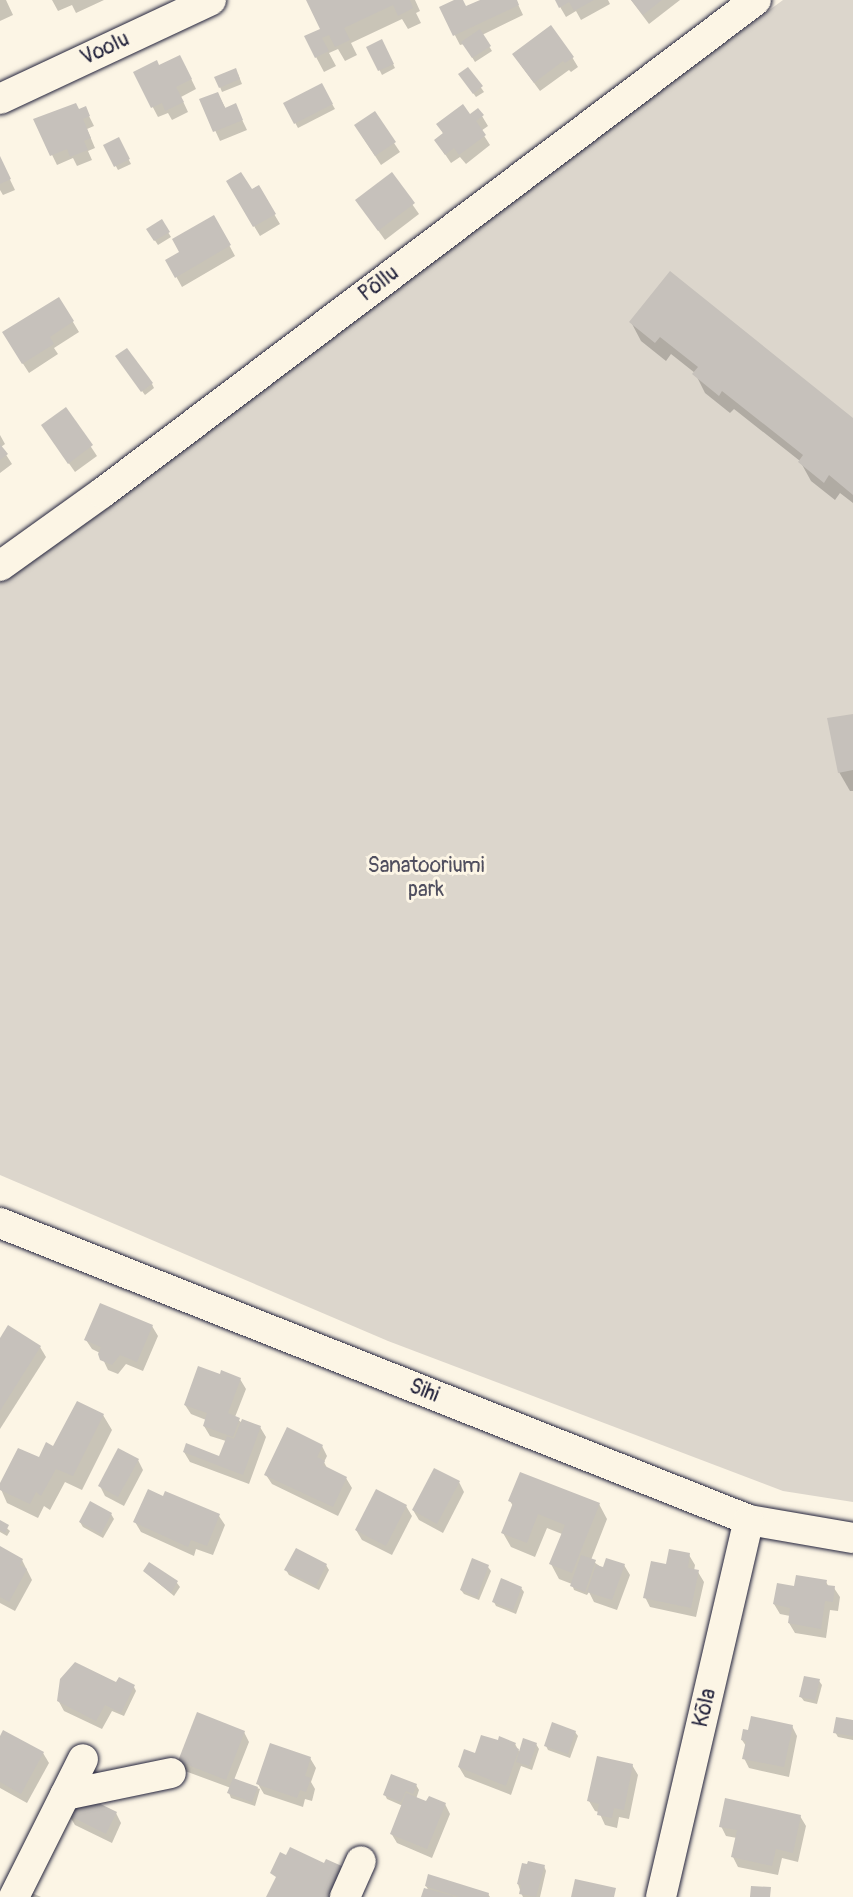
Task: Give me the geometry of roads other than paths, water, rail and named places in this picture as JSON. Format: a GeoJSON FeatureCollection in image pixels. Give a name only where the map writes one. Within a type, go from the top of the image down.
{"type":"FeatureCollection","features":[{"type":"Feature","properties":{"kind":"street","name":"Voolu"},"geometry":{"type":"LineString","coordinates":[[0,99],[211,0]]}},
{"type":"Feature","properties":{"kind":"street","name":"Põllu"},"geometry":{"type":"LineString","coordinates":[[0,566],[102,493],[756,0]]}},
{"type":"Feature","properties":{"kind":"street","name":"Sihi"},"geometry":{"type":"LineString","coordinates":[[1,1224],[749,1520],[853,1538]]}},
{"type":"Feature","properties":{"kind":"street","name":"Kõla"},"geometry":{"type":"LineString","coordinates":[[661,1897],[749,1520]]}},
{"type":"Feature","properties":{"kind":"street"},"geometry":{"type":"LineString","coordinates":[[14,1897],[83,1759]]}},
{"type":"Feature","properties":{"kind":"street"},"geometry":{"type":"LineString","coordinates":[[65,1795],[171,1773]]}},
{"type":"Feature","properties":{"kind":"street"},"geometry":{"type":"LineString","coordinates":[[345,1897],[361,1861]]}},
{"type":"Feature","properties":{"kind":"park label","name":"Sanatooriumi park"},"geometry":{"type":"Point","coordinates":[426,878]}}]}
